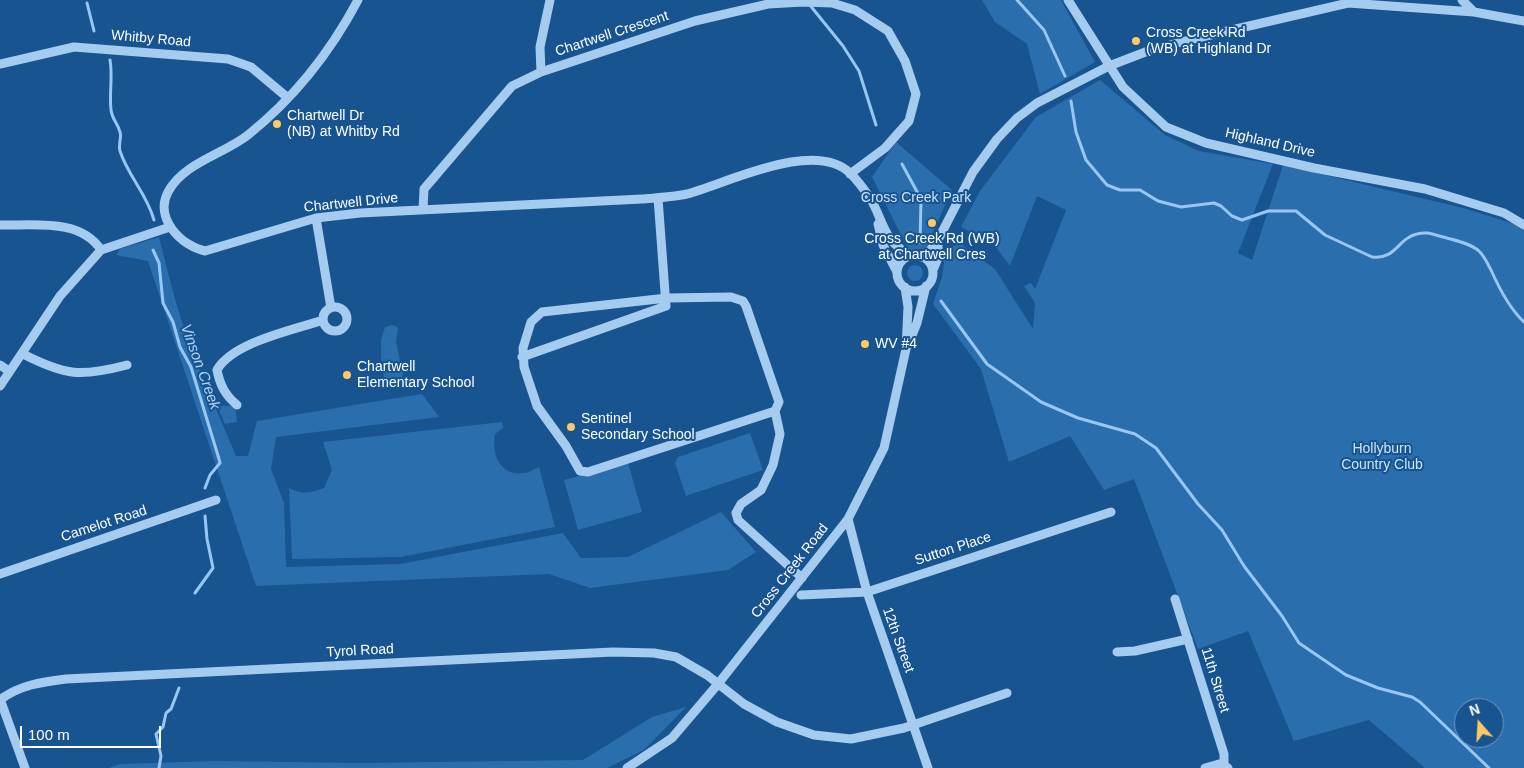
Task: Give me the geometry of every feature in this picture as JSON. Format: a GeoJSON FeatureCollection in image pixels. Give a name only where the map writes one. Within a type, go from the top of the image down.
{"type":"FeatureCollection","features":[{"type":"Feature","properties":{"kind":"street"},"geometry":{"type":"LineString","coordinates":[[0,386],[9,371],[24,354],[60,296],[102,250],[170,227],[164,212],[167,192],[183,174],[246,136],[288,98],[342,31],[358,0]]}},
{"type":"Feature","properties":{"kind":"street"},"geometry":{"type":"LineString","coordinates":[[541,72],[540,47],[550,0]]}},
{"type":"Feature","properties":{"kind":"street","name":"Highland Drive"},"geometry":{"type":"LineString","coordinates":[[1068,0],[1122,87],[1166,127],[1206,143],[1314,168],[1425,188],[1504,213],[1524,225]]}},
{"type":"Feature","properties":{"kind":"street"},"geometry":{"type":"LineString","coordinates":[[1462,0],[1474,12]]}},
{"type":"Feature","properties":{"kind":"street"},"geometry":{"type":"LineString","coordinates":[[850,174],[869,196],[888,237],[897,248],[911,255],[922,256],[927,254],[938,240],[973,172],[997,138],[1017,118],[1044,99],[1109,66],[1148,51],[1350,2],[1474,12],[1524,21]]}},
{"type":"Feature","properties":{"kind":"street","name":"Chartwell Crescent"},"geometry":{"type":"LineString","coordinates":[[424,210],[424,189],[439,169],[512,86],[541,72],[695,21],[768,4],[832,3],[855,10],[888,31],[905,61],[916,94],[909,121],[885,148],[850,174]]}},
{"type":"Feature","properties":{"kind":"street","name":"Whitby Road"},"geometry":{"type":"LineString","coordinates":[[0,64],[74,47],[228,59],[250,66],[288,98]]}},
{"type":"Feature","properties":{"kind":"street","name":"Chartwell Drive"},"geometry":{"type":"LineString","coordinates":[[170,227],[192,248],[205,251],[257,233],[316,218],[360,213],[658,198],[685,194],[790,161],[832,164],[850,174]]}},
{"type":"Feature","properties":{"kind":"street"},"geometry":{"type":"LineString","coordinates":[[522,357],[666,306],[658,198]]}},
{"type":"Feature","properties":{"kind":"street"},"geometry":{"type":"LineString","coordinates":[[876,212],[883,245],[897,272],[900,284],[905,288],[916,291],[930,282],[938,255],[938,240]]}},
{"type":"Feature","properties":{"kind":"street"},"geometry":{"type":"LineString","coordinates":[[316,218],[330,308]]}},
{"type":"Feature","properties":{"kind":"street"},"geometry":{"type":"LineString","coordinates":[[0,225],[73,228],[89,236],[102,250]]}},
{"type":"Feature","properties":{"kind":"street"},"geometry":{"type":"LineString","coordinates":[[897,272],[901,262],[911,255]]}},
{"type":"Feature","properties":{"kind":"street"},"geometry":{"type":"LineString","coordinates":[[922,256],[933,270]]}},
{"type":"Feature","properties":{"kind":"street","name":"Cross Creek Road"},"geometry":{"type":"LineString","coordinates":[[906,349],[917,323],[926,286]]}},
{"type":"Feature","properties":{"kind":"street","name":"Cross Creek Road"},"geometry":{"type":"LineString","coordinates":[[627,768],[672,738],[718,684],[848,519],[884,448],[906,349],[908,307],[905,288]]}},
{"type":"Feature","properties":{"kind":"street"},"geometry":{"type":"LineString","coordinates":[[775,411],[588,472],[580,471],[566,446],[536,406],[522,357],[522,348],[531,322],[542,312],[666,298],[732,297],[743,301],[779,402],[775,411],[780,434],[773,465],[761,490],[746,499],[736,513],[738,520],[802,578]]}},
{"type":"Feature","properties":{"kind":"street"},"geometry":{"type":"LineString","coordinates":[[338,307],[344,312],[347,319],[344,326],[337,330],[329,329],[323,320],[325,312],[330,308],[338,307]]}},
{"type":"Feature","properties":{"kind":"street"},"geometry":{"type":"LineString","coordinates":[[237,405],[227,397],[220,383],[217,370],[220,364],[231,355],[255,343],[323,320]]}},
{"type":"Feature","properties":{"kind":"street"},"geometry":{"type":"LineString","coordinates":[[24,354],[50,367],[71,373],[93,373],[127,365]]}},
{"type":"Feature","properties":{"kind":"street"},"geometry":{"type":"LineString","coordinates":[[0,365],[9,371]]}},
{"type":"Feature","properties":{"kind":"street","name":"Camelot Road"},"geometry":{"type":"LineString","coordinates":[[0,574],[216,500]]}},
{"type":"Feature","properties":{"kind":"street","name":"Sutton Place"},"geometry":{"type":"LineString","coordinates":[[801,595],[867,592],[1111,512]]}},
{"type":"Feature","properties":{"kind":"street","name":"12th Street"},"geometry":{"type":"LineString","coordinates":[[848,519],[867,592],[928,768]]}},
{"type":"Feature","properties":{"kind":"street","name":"11th Street"},"geometry":{"type":"LineString","coordinates":[[1175,599],[1224,754],[1226,767]]}},
{"type":"Feature","properties":{"kind":"street"},"geometry":{"type":"LineString","coordinates":[[1117,652],[1135,651],[1188,639]]}},
{"type":"Feature","properties":{"kind":"street","name":"Tyrol Road"},"geometry":{"type":"LineString","coordinates":[[0,700],[14,690],[66,679],[613,652],[654,653],[676,657],[718,684],[744,704],[777,722],[814,735],[851,739],[914,725],[1007,693]]}},
{"type":"Feature","properties":{"kind":"street"},"geometry":{"type":"LineString","coordinates":[[0,700],[25,768]]}},
{"type":"Feature","properties":{"kind":"street"},"geometry":{"type":"LineString","coordinates":[[1205,768],[1218,764],[1226,767]]}},
{"type":"Feature","properties":{"kind":"green space"},"geometry":{"type":"Polygon","coordinates":[[[982,0],[1061,0],[1095,62],[1040,94],[1027,44],[995,22],[982,0]]]}},
{"type":"Feature","properties":{"kind":"green space","name":"Hollyburn Country Club"},"geometry":{"type":"Polygon","coordinates":[[[1100,80],[1165,135],[1199,151],[1273,164],[1238,253],[1252,260],[1283,165],[1463,208],[1524,227],[1524,768],[1425,768],[1369,720],[1294,741],[1248,631],[1198,649],[1134,479],[1104,490],[1070,436],[1009,462],[981,369],[933,304],[942,277],[946,248],[961,244],[995,269],[1033,329],[1035,303],[1024,286],[1031,283],[1035,289],[1066,210],[1037,196],[1010,266],[993,243],[961,227],[980,191],[1036,117],[1100,80]]]}},
{"type":"Feature","properties":{"kind":"green space","name":"Cross Creek Park"},"geometry":{"type":"Polygon","coordinates":[[[896,142],[952,190],[925,250],[920,252],[908,249],[872,177],[896,142]]]}},
{"type":"Feature","properties":{"kind":"green space"},"geometry":{"type":"Polygon","coordinates":[[[159,237],[188,339],[236,456],[248,456],[257,421],[422,394],[439,417],[276,437],[271,469],[284,503],[286,567],[400,564],[563,533],[581,558],[628,557],[721,512],[756,552],[728,570],[590,588],[549,574],[256,586],[148,261],[116,255],[120,249],[159,237]]]}},
{"type":"Feature","properties":{"kind":"green space"},"geometry":{"type":"Polygon","coordinates":[[[915,265],[923,273],[915,281],[907,273],[915,265]]]}},
{"type":"Feature","properties":{"kind":"green space"},"geometry":{"type":"Polygon","coordinates":[[[392,325],[398,327],[396,342],[403,374],[400,383],[385,385],[381,357],[381,340],[385,327],[392,325]]]}},
{"type":"Feature","properties":{"kind":"green space"},"geometry":{"type":"Polygon","coordinates":[[[217,406],[235,406],[237,422],[225,424],[217,406]]]}},
{"type":"Feature","properties":{"kind":"green space"},"geometry":{"type":"Polygon","coordinates":[[[502,422],[503,428],[495,434],[494,441],[494,449],[499,462],[509,471],[516,473],[528,472],[539,467],[555,527],[401,557],[292,559],[289,488],[298,492],[306,492],[324,488],[332,470],[323,442],[502,422]]]}},
{"type":"Feature","properties":{"kind":"green space"},"geometry":{"type":"Polygon","coordinates":[[[750,433],[763,470],[686,496],[675,463],[678,457],[750,433]]]}},
{"type":"Feature","properties":{"kind":"green space"},"geometry":{"type":"Polygon","coordinates":[[[628,463],[642,512],[578,530],[564,480],[628,463]]]}},
{"type":"Feature","properties":{"kind":"green space"},"geometry":{"type":"Polygon","coordinates":[[[686,707],[644,750],[607,768],[109,768],[120,764],[215,761],[360,763],[583,760],[652,717],[686,707]]]}},
{"type":"Feature","properties":{"kind":"waterway"},"geometry":{"type":"LineString","coordinates":[[1017,0],[1044,30],[1065,76]]}},
{"type":"Feature","properties":{"kind":"waterway","name":"Vinson Creek"},"geometry":{"type":"LineString","coordinates":[[87,3],[94,31]]}},
{"type":"Feature","properties":{"kind":"waterway"},"geometry":{"type":"LineString","coordinates":[[809,4],[843,46],[859,71],[876,125]]}},
{"type":"Feature","properties":{"kind":"waterway","name":"Vinson Creek"},"geometry":{"type":"LineString","coordinates":[[110,60],[111,110],[120,132],[120,151],[123,160],[147,202],[154,220]]}},
{"type":"Feature","properties":{"kind":"waterway"},"geometry":{"type":"LineString","coordinates":[[1071,101],[1076,132],[1086,160],[1107,185],[1120,190],[1140,190],[1158,201],[1181,207],[1214,203],[1221,206],[1232,216],[1242,220],[1268,211],[1296,211],[1325,235],[1372,257],[1386,255],[1411,236],[1421,233],[1462,242],[1475,248],[1483,256],[1505,298],[1524,322]]}},
{"type":"Feature","properties":{"kind":"waterway"},"geometry":{"type":"LineString","coordinates":[[902,164],[921,199],[920,243]]}},
{"type":"Feature","properties":{"kind":"waterway","name":"Vinson Creek"},"geometry":{"type":"LineString","coordinates":[[153,250],[159,263],[163,303],[173,322],[180,347],[191,367],[220,463],[210,475],[205,488]]}},
{"type":"Feature","properties":{"kind":"waterway"},"geometry":{"type":"LineString","coordinates":[[941,301],[987,364],[1041,402],[1078,418],[1135,434],[1156,448],[1198,504],[1222,530],[1244,566],[1282,616],[1299,643],[1346,675],[1378,688],[1412,697],[1420,702],[1489,768]]}},
{"type":"Feature","properties":{"kind":"waterway","name":"Vinson Creek"},"geometry":{"type":"LineString","coordinates":[[195,593],[213,568],[207,539],[205,516]]}},
{"type":"Feature","properties":{"kind":"waterway","name":"Vinson Creek"},"geometry":{"type":"LineString","coordinates":[[159,768],[161,756],[156,734],[163,727],[166,713],[171,709],[179,688]]}},
{"type":"Feature","properties":{"kind":"place","name":"Cross Creek Rd (WB) at Highland Dr"},"geometry":{"type":"Point","coordinates":[1136,41]}},
{"type":"Feature","properties":{"kind":"place","name":"Chartwell Dr (NB) at Whitby Rd"},"geometry":{"type":"Point","coordinates":[277,124]}},
{"type":"Feature","properties":{"kind":"place","name":"Cross Creek Rd (WB) at Chartwell Cres"},"geometry":{"type":"Point","coordinates":[932,223]}},
{"type":"Feature","properties":{"kind":"place","name":"WV #4"},"geometry":{"type":"Point","coordinates":[865,344]}},
{"type":"Feature","properties":{"kind":"place","name":"Chartwell Elementary School"},"geometry":{"type":"Point","coordinates":[347,375]}},
{"type":"Feature","properties":{"kind":"place","name":"Sentinel Secondary School"},"geometry":{"type":"Point","coordinates":[571,427]}}]}
